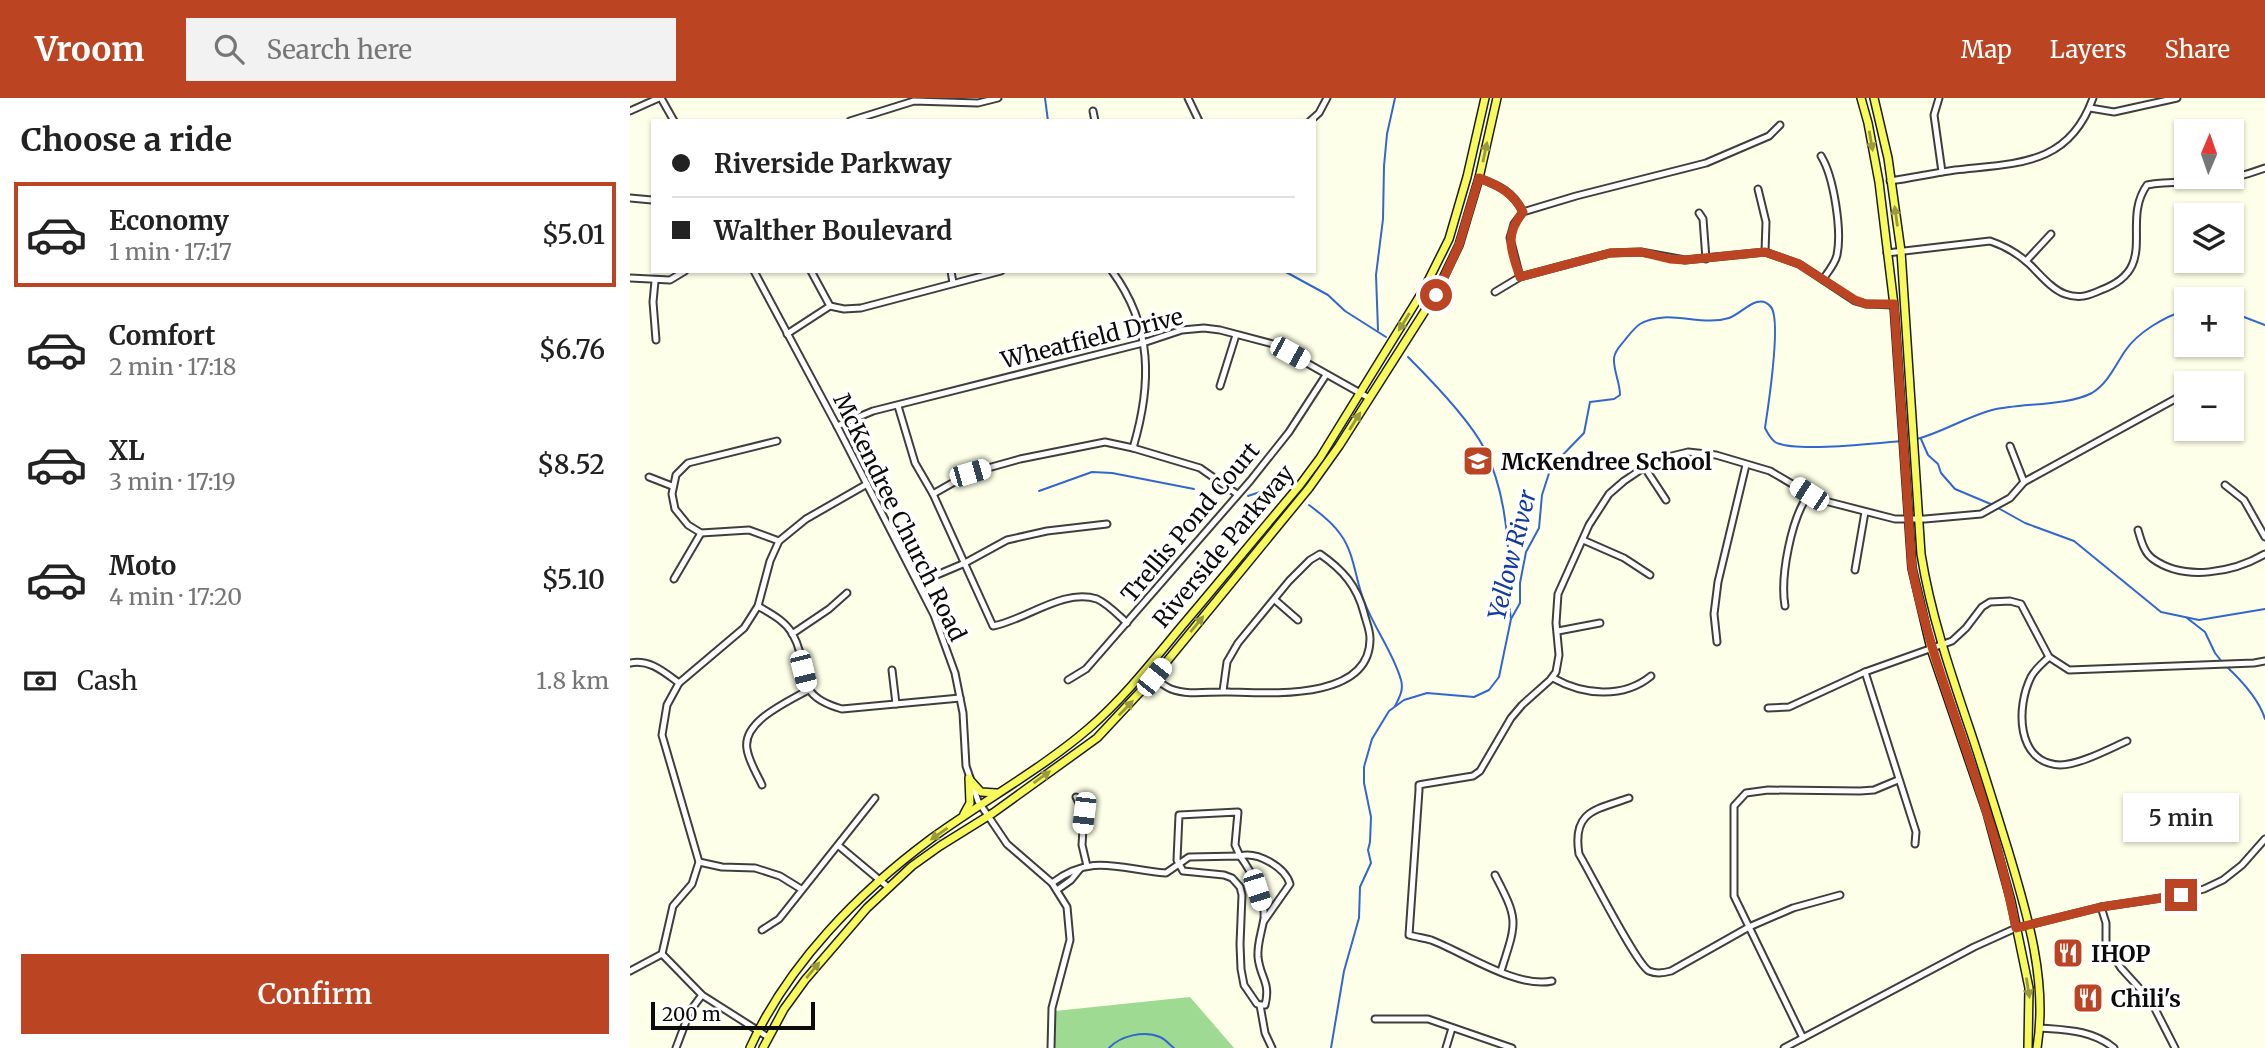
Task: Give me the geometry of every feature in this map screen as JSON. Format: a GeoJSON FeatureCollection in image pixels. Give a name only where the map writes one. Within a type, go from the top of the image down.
{"type":"FeatureCollection","features":[{"type":"Feature","properties":{"kind":"main road","name":"Riverside Parkway"},"geometry":{"type":"LineString","coordinates":[[750,1048],[774,1002],[797,970],[852,906],[879,879],[980,805],[1056,754],[1115,704],[1300,485],[1320,458],[1424,289],[1449,239],[1467,177],[1485,98]]}},
{"type":"Feature","properties":{"kind":"main road","name":"Riverside Parkway"},"geometry":{"type":"LineString","coordinates":[[763,1048],[805,980],[867,908],[888,887],[944,842],[987,816],[1097,738],[1154,677],[1309,488],[1436,295],[1459,245],[1479,178],[1497,98]]}},
{"type":"Feature","properties":{"kind":"main road"},"geometry":{"type":"LineString","coordinates":[[1861,98],[1879,182],[1894,304],[1912,568],[1931,649],[1987,813],[2016,928],[2030,1000],[2028,1048]]}},
{"type":"Feature","properties":{"kind":"main road"},"geometry":{"type":"LineString","coordinates":[[1874,98],[1888,158],[1901,251],[1921,554],[1927,591],[2029,925],[2038,974],[2040,1028],[2037,1048]]}},
{"type":"Feature","properties":{"kind":"main road"},"geometry":{"type":"LineString","coordinates":[[969,778],[981,792],[1000,792]]}},
{"type":"Feature","properties":{"kind":"main road"},"geometry":{"type":"LineString","coordinates":[[961,819],[970,803],[969,778]]}},
{"type":"Feature","properties":{"kind":"street"},"geometry":{"type":"LineString","coordinates":[[630,111],[660,98],[673,119]]}},
{"type":"Feature","properties":{"kind":"street"},"geometry":{"type":"LineString","coordinates":[[855,119],[897,101],[951,100],[978,103],[998,98]]}},
{"type":"Feature","properties":{"kind":"street"},"geometry":{"type":"LineString","coordinates":[[1188,98],[1198,119]]}},
{"type":"Feature","properties":{"kind":"street"},"geometry":{"type":"LineString","coordinates":[[1312,119],[1320,113],[1327,98]]}},
{"type":"Feature","properties":{"kind":"street"},"geometry":{"type":"LineString","coordinates":[[1939,98],[1934,114],[1942,172]]}},
{"type":"Feature","properties":{"kind":"street"},"geometry":{"type":"LineString","coordinates":[[1890,181],[2044,157],[2071,138],[2084,122],[2094,98]]}},
{"type":"Feature","properties":{"kind":"street"},"geometry":{"type":"LineString","coordinates":[[2090,108],[2114,112],[2177,98]]}},
{"type":"Feature","properties":{"kind":"street"},"geometry":{"type":"LineString","coordinates":[[1093,111],[1095,119]]}},
{"type":"Feature","properties":{"kind":"street"},"geometry":{"type":"LineString","coordinates":[[1520,277],[1510,238],[1514,224],[1523,212],[1706,163],[1769,136],[1780,125]]}},
{"type":"Feature","properties":{"kind":"street"},"geometry":{"type":"LineString","coordinates":[[1821,156],[1831,183],[1838,243],[1835,261],[1822,279]]}},
{"type":"Feature","properties":{"kind":"street"},"geometry":{"type":"LineString","coordinates":[[1887,253],[1990,241],[2006,246],[2062,293],[2081,298],[2119,283],[2132,269],[2137,250],[2138,197],[2147,185],[2166,181],[2205,182],[2265,168]]}},
{"type":"Feature","properties":{"kind":"street"},"geometry":{"type":"LineString","coordinates":[[1479,178],[1505,189],[1516,199],[1523,212]]}},
{"type":"Feature","properties":{"kind":"street"},"geometry":{"type":"LineString","coordinates":[[1758,189],[1766,222],[1765,252]]}},
{"type":"Feature","properties":{"kind":"street"},"geometry":{"type":"LineString","coordinates":[[630,198],[651,200]]}},
{"type":"Feature","properties":{"kind":"street"},"geometry":{"type":"LineString","coordinates":[[1699,213],[1706,259]]}},
{"type":"Feature","properties":{"kind":"street"},"geometry":{"type":"LineString","coordinates":[[2026,261],[2051,234]]}},
{"type":"Feature","properties":{"kind":"street"},"geometry":{"type":"LineString","coordinates":[[1495,292],[1520,277],[1610,253],[1641,252],[1670,259],[1706,259],[1765,252],[1792,261],[1855,300],[1866,304],[1894,304]]}},
{"type":"Feature","properties":{"kind":"street"},"geometry":{"type":"LineString","coordinates":[[630,278],[670,280],[682,273]]}},
{"type":"Feature","properties":{"kind":"street","name":"McKendree Church Road"},"geometry":{"type":"LineString","coordinates":[[755,273],[918,583],[947,648],[960,698],[969,778],[980,805],[1007,844],[1058,890],[1067,908],[1070,940],[1052,1008],[1051,1048]]}},
{"type":"Feature","properties":{"kind":"street"},"geometry":{"type":"LineString","coordinates":[[812,273],[830,306]]}},
{"type":"Feature","properties":{"kind":"street"},"geometry":{"type":"LineString","coordinates":[[951,273],[953,283]]}},
{"type":"Feature","properties":{"kind":"street"},"geometry":{"type":"LineString","coordinates":[[787,334],[830,306],[861,308],[993,273]]}},
{"type":"Feature","properties":{"kind":"street"},"geometry":{"type":"LineString","coordinates":[[1113,273],[1124,288],[1147,359],[1142,417],[1133,448]]}},
{"type":"Feature","properties":{"kind":"street"},"geometry":{"type":"LineString","coordinates":[[655,281],[653,302],[656,340]]}},
{"type":"Feature","properties":{"kind":"street","name":"Wheatfield Drive"},"geometry":{"type":"LineString","coordinates":[[837,426],[873,411],[1143,343],[1182,330],[1204,328],[1273,344],[1369,398]]}},
{"type":"Feature","properties":{"kind":"street"},"geometry":{"type":"LineString","coordinates":[[1220,386],[1236,335]]}},
{"type":"Feature","properties":{"kind":"street","name":"Trellis Pond Court"},"geometry":{"type":"LineString","coordinates":[[1068,680],[1086,669],[1237,494],[1289,432],[1326,375]]}},
{"type":"Feature","properties":{"kind":"street"},"geometry":{"type":"LineString","coordinates":[[1552,981],[1541,983],[1501,971],[1477,963],[1429,939],[1409,935],[1419,785],[1474,776],[1489,760],[1511,718],[1553,678],[1559,655],[1556,612],[1558,594],[1597,511],[1609,495],[1655,460],[1688,452],[1716,455],[1770,471],[1809,494],[1895,519],[1920,520],[1981,514],[2010,498],[2024,482],[2174,400]]}},
{"type":"Feature","properties":{"kind":"street"},"geometry":{"type":"LineString","coordinates":[[898,405],[915,463],[933,494],[993,626],[1009,623],[1063,600],[1082,596],[1099,600],[1127,623]]}},
{"type":"Feature","properties":{"kind":"street"},"geometry":{"type":"LineString","coordinates":[[777,441],[688,463],[676,475],[672,486],[675,509],[688,525],[701,533],[749,530],[779,541]]}},
{"type":"Feature","properties":{"kind":"street"},"geometry":{"type":"LineString","coordinates":[[933,494],[970,473],[1020,458],[1105,442],[1200,468],[1237,494]]}},
{"type":"Feature","properties":{"kind":"street"},"geometry":{"type":"LineString","coordinates":[[2010,446],[2024,482]]}},
{"type":"Feature","properties":{"kind":"street"},"geometry":{"type":"LineString","coordinates":[[1717,642],[1714,614],[1716,589],[1745,464]]}},
{"type":"Feature","properties":{"kind":"street"},"geometry":{"type":"LineString","coordinates":[[1645,468],[1666,500]]}},
{"type":"Feature","properties":{"kind":"street"},"geometry":{"type":"LineString","coordinates":[[649,477],[672,486]]}},
{"type":"Feature","properties":{"kind":"street"},"geometry":{"type":"LineString","coordinates":[[630,971],[662,954],[673,906],[692,884],[699,862],[663,734],[667,705],[679,683],[744,628],[758,606],[769,561],[779,541],[806,519],[867,484]]}},
{"type":"Feature","properties":{"kind":"street"},"geometry":{"type":"LineString","coordinates":[[2225,485],[2244,500],[2265,537]]}},
{"type":"Feature","properties":{"kind":"street"},"geometry":{"type":"LineString","coordinates":[[1785,606],[1783,594],[1786,563],[1797,516],[1809,494]]}},
{"type":"Feature","properties":{"kind":"street"},"geometry":{"type":"LineString","coordinates":[[1855,570],[1864,512]]}},
{"type":"Feature","properties":{"kind":"street"},"geometry":{"type":"LineString","coordinates":[[918,583],[965,563],[1007,540],[1047,531],[1107,524]]}},
{"type":"Feature","properties":{"kind":"street"},"geometry":{"type":"LineString","coordinates":[[2138,530],[2152,559],[2192,571],[2226,571],[2265,554]]}},
{"type":"Feature","properties":{"kind":"street"},"geometry":{"type":"LineString","coordinates":[[674,579],[701,533]]}},
{"type":"Feature","properties":{"kind":"street"},"geometry":{"type":"LineString","coordinates":[[1583,540],[1624,558],[1650,575]]}},
{"type":"Feature","properties":{"kind":"street"},"geometry":{"type":"LineString","coordinates":[[1144,670],[1170,689],[1181,691],[1303,693],[1352,675],[1369,647],[1369,626],[1356,590],[1336,565],[1320,554],[1310,560],[1230,654],[1223,691]]}},
{"type":"Feature","properties":{"kind":"street"},"geometry":{"type":"LineString","coordinates":[[792,634],[847,593]]}},
{"type":"Feature","properties":{"kind":"street"},"geometry":{"type":"LineString","coordinates":[[1275,600],[1298,620]]}},
{"type":"Feature","properties":{"kind":"street"},"geometry":{"type":"LineString","coordinates":[[1768,708],[1789,707],[1865,672],[1942,645],[1956,638],[1982,607],[1999,600],[2021,604],[2049,657],[2069,670],[2265,661]]}},
{"type":"Feature","properties":{"kind":"street"},"geometry":{"type":"LineString","coordinates":[[758,606],[781,619],[792,634],[808,690],[825,704],[842,709],[960,698]]}},
{"type":"Feature","properties":{"kind":"street"},"geometry":{"type":"LineString","coordinates":[[1558,631],[1600,623]]}},
{"type":"Feature","properties":{"kind":"street"},"geometry":{"type":"LineString","coordinates":[[2049,657],[2032,674],[2025,701],[2021,726],[2024,739],[2033,751],[2046,761],[2069,764],[2127,741]]}},
{"type":"Feature","properties":{"kind":"street"},"geometry":{"type":"LineString","coordinates":[[630,663],[655,666],[679,683]]}},
{"type":"Feature","properties":{"kind":"street"},"geometry":{"type":"LineString","coordinates":[[892,670],[896,704]]}},
{"type":"Feature","properties":{"kind":"street"},"geometry":{"type":"LineString","coordinates":[[1865,672],[1916,832],[1915,844]]}},
{"type":"Feature","properties":{"kind":"street"},"geometry":{"type":"LineString","coordinates":[[1553,678],[1575,689],[1617,691],[1637,686],[1651,676]]}},
{"type":"Feature","properties":{"kind":"street"},"geometry":{"type":"LineString","coordinates":[[762,785],[746,746],[750,728],[808,690]]}},
{"type":"Feature","properties":{"kind":"street"},"geometry":{"type":"LineString","coordinates":[[1803,1038],[1734,896],[1734,806],[1746,793],[1768,790],[1860,792],[1874,790],[1898,780]]}},
{"type":"Feature","properties":{"kind":"street"},"geometry":{"type":"LineString","coordinates":[[1076,797],[1084,813],[1084,868]]}},
{"type":"Feature","properties":{"kind":"street"},"geometry":{"type":"LineString","coordinates":[[762,930],[779,919],[875,798]]}},
{"type":"Feature","properties":{"kind":"street"},"geometry":{"type":"LineString","coordinates":[[1629,798],[1594,810],[1580,821],[1577,843],[1579,854],[1643,966],[1650,972],[1671,971],[1749,927],[1793,908],[1839,895]]}},
{"type":"Feature","properties":{"kind":"street"},"geometry":{"type":"LineString","coordinates":[[1238,812],[1235,845],[1264,910],[1258,954],[1269,990],[1265,1005],[1257,1004],[1251,997],[1243,977],[1240,952],[1240,887],[1232,878],[1224,875],[1183,871],[1178,863],[1179,815],[1238,812]]}},
{"type":"Feature","properties":{"kind":"street"},"geometry":{"type":"LineString","coordinates":[[1784,1048],[1974,947],[2016,928],[2101,907],[2204,889],[2223,880],[2242,865],[2265,839]]}},
{"type":"Feature","properties":{"kind":"street"},"geometry":{"type":"LineString","coordinates":[[839,846],[888,887]]}},
{"type":"Feature","properties":{"kind":"street"},"geometry":{"type":"LineString","coordinates":[[1052,883],[1065,873],[1084,868],[1115,864],[1166,873],[1189,857],[1248,854],[1269,862],[1288,876],[1290,884],[1264,920]]}},
{"type":"Feature","properties":{"kind":"street"},"geometry":{"type":"LineString","coordinates":[[699,862],[722,867],[755,868],[780,876],[801,889]]}},
{"type":"Feature","properties":{"kind":"street"},"geometry":{"type":"LineString","coordinates":[[1058,890],[1084,868]]}},
{"type":"Feature","properties":{"kind":"street"},"geometry":{"type":"LineString","coordinates":[[1495,875],[1514,919],[1513,933],[1501,971]]}},
{"type":"Feature","properties":{"kind":"street"},"geometry":{"type":"LineString","coordinates":[[2101,907],[2106,923],[2106,945],[2121,968],[2151,1001],[2175,1048]]}},
{"type":"Feature","properties":{"kind":"street"},"geometry":{"type":"LineString","coordinates":[[662,954],[702,995],[768,1037]]}},
{"type":"Feature","properties":{"kind":"street"},"geometry":{"type":"LineString","coordinates":[[676,1048],[690,1011],[702,995]]}},
{"type":"Feature","properties":{"kind":"street"},"geometry":{"type":"LineString","coordinates":[[1260,1005],[1265,1033],[1272,1048]]}},
{"type":"Feature","properties":{"kind":"street"},"geometry":{"type":"LineString","coordinates":[[1375,1019],[1428,1019],[1511,1048]]}},
{"type":"Feature","properties":{"kind":"street"},"geometry":{"type":"LineString","coordinates":[[1446,1048],[1452,1028]]}},
{"type":"Feature","properties":{"kind":"street"},"geometry":{"type":"LineString","coordinates":[[2040,1028],[2085,1032],[2114,1048]]}},
{"type":"Feature","properties":{"kind":"green space"},"geometry":{"type":"Polygon","coordinates":[[[1190,997],[1234,1048],[1055,1048],[1055,1011],[1190,997]]]}},
{"type":"Feature","properties":{"kind":"waterway"},"geometry":{"type":"LineString","coordinates":[[1045,98],[1048,119]]}},
{"type":"Feature","properties":{"kind":"waterway"},"geometry":{"type":"LineString","coordinates":[[1378,330],[1376,275],[1383,219],[1387,134],[1395,98]]}},
{"type":"Feature","properties":{"kind":"waterway"},"geometry":{"type":"LineString","coordinates":[[1288,273],[1328,295],[1345,311],[1386,337]]}},
{"type":"Feature","properties":{"kind":"waterway","name":"Yellow River"},"geometry":{"type":"LineString","coordinates":[[1331,1048],[1344,971],[1359,918],[1360,887],[1371,863],[1368,850],[1371,817],[1364,783],[1364,767],[1372,739],[1389,711],[1404,700],[1427,693],[1474,697],[1489,690],[1499,677],[1511,619],[1520,603],[1520,583],[1526,552],[1539,528],[1542,495],[1551,467],[1584,433],[1590,402],[1614,399],[1620,395],[1614,358],[1618,348],[1634,330],[1640,324],[1662,318],[1729,318],[1755,302],[1766,303],[1774,315],[1775,329],[1765,428],[1772,439],[1799,447],[1901,441]]}},
{"type":"Feature","properties":{"kind":"waterway","name":"Yellow River"},"geometry":{"type":"LineString","coordinates":[[1917,439],[1992,410],[2070,400],[2092,393],[2107,379],[2137,338],[2160,321],[2174,315]]}},
{"type":"Feature","properties":{"kind":"waterway","name":"Yellow River"},"geometry":{"type":"LineString","coordinates":[[2244,317],[2265,325]]}},
{"type":"Feature","properties":{"kind":"waterway"},"geometry":{"type":"LineString","coordinates":[[1408,357],[1460,413],[1478,437],[1489,460],[1498,484],[1506,523],[1511,618]]}},
{"type":"Feature","properties":{"kind":"waterway"},"geometry":{"type":"LineString","coordinates":[[1921,439],[1928,455],[1938,464],[1941,473],[1955,489],[1993,505]]}},
{"type":"Feature","properties":{"kind":"waterway"},"geometry":{"type":"LineString","coordinates":[[1039,491],[1092,472],[1112,473],[1194,489]]}},
{"type":"Feature","properties":{"kind":"waterway"},"geometry":{"type":"LineString","coordinates":[[1248,496],[1275,487]]}},
{"type":"Feature","properties":{"kind":"waterway"},"geometry":{"type":"LineString","coordinates":[[1309,505],[1334,526],[1346,543],[1364,601],[1401,680],[1401,691],[1395,706]]}},
{"type":"Feature","properties":{"kind":"waterway"},"geometry":{"type":"LineString","coordinates":[[1998,508],[2025,523],[2074,541],[2161,612],[2199,620],[2265,609]]}},
{"type":"Feature","properties":{"kind":"waterway"},"geometry":{"type":"LineString","coordinates":[[2187,618],[2205,632],[2222,662]]}},
{"type":"Feature","properties":{"kind":"waterway"},"geometry":{"type":"LineString","coordinates":[[2226,666],[2254,697],[2265,719]]}},
{"type":"Feature","properties":{"kind":"waterway","name":"Yellow River"},"geometry":{"type":"LineString","coordinates":[[1109,1048],[1126,1037],[1140,1034],[1162,1038],[1174,1048]]}},
{"type":"Feature","properties":{"kind":"place","name":"McKendree School"},"geometry":{"type":"Point","coordinates":[1478,461]}},
{"type":"Feature","properties":{"kind":"place","name":"IHOP"},"geometry":{"type":"Point","coordinates":[2068,953]}},
{"type":"Feature","properties":{"kind":"place","name":"Chili's"},"geometry":{"type":"Point","coordinates":[2088,998]}},
{"type":"Feature","properties":{"kind":"route"},"geometry":{"type":"LineString","coordinates":[[1436,295],[1459,245],[1479,178],[1505,189],[1516,199],[1523,212],[1514,224],[1510,238],[1520,277],[1626,251],[1685,260],[1765,252],[1799,264],[1855,300],[1866,304],[1894,304],[1915,586],[1931,649],[1987,813],[2016,928],[2101,907],[2181,895]]}}]}
